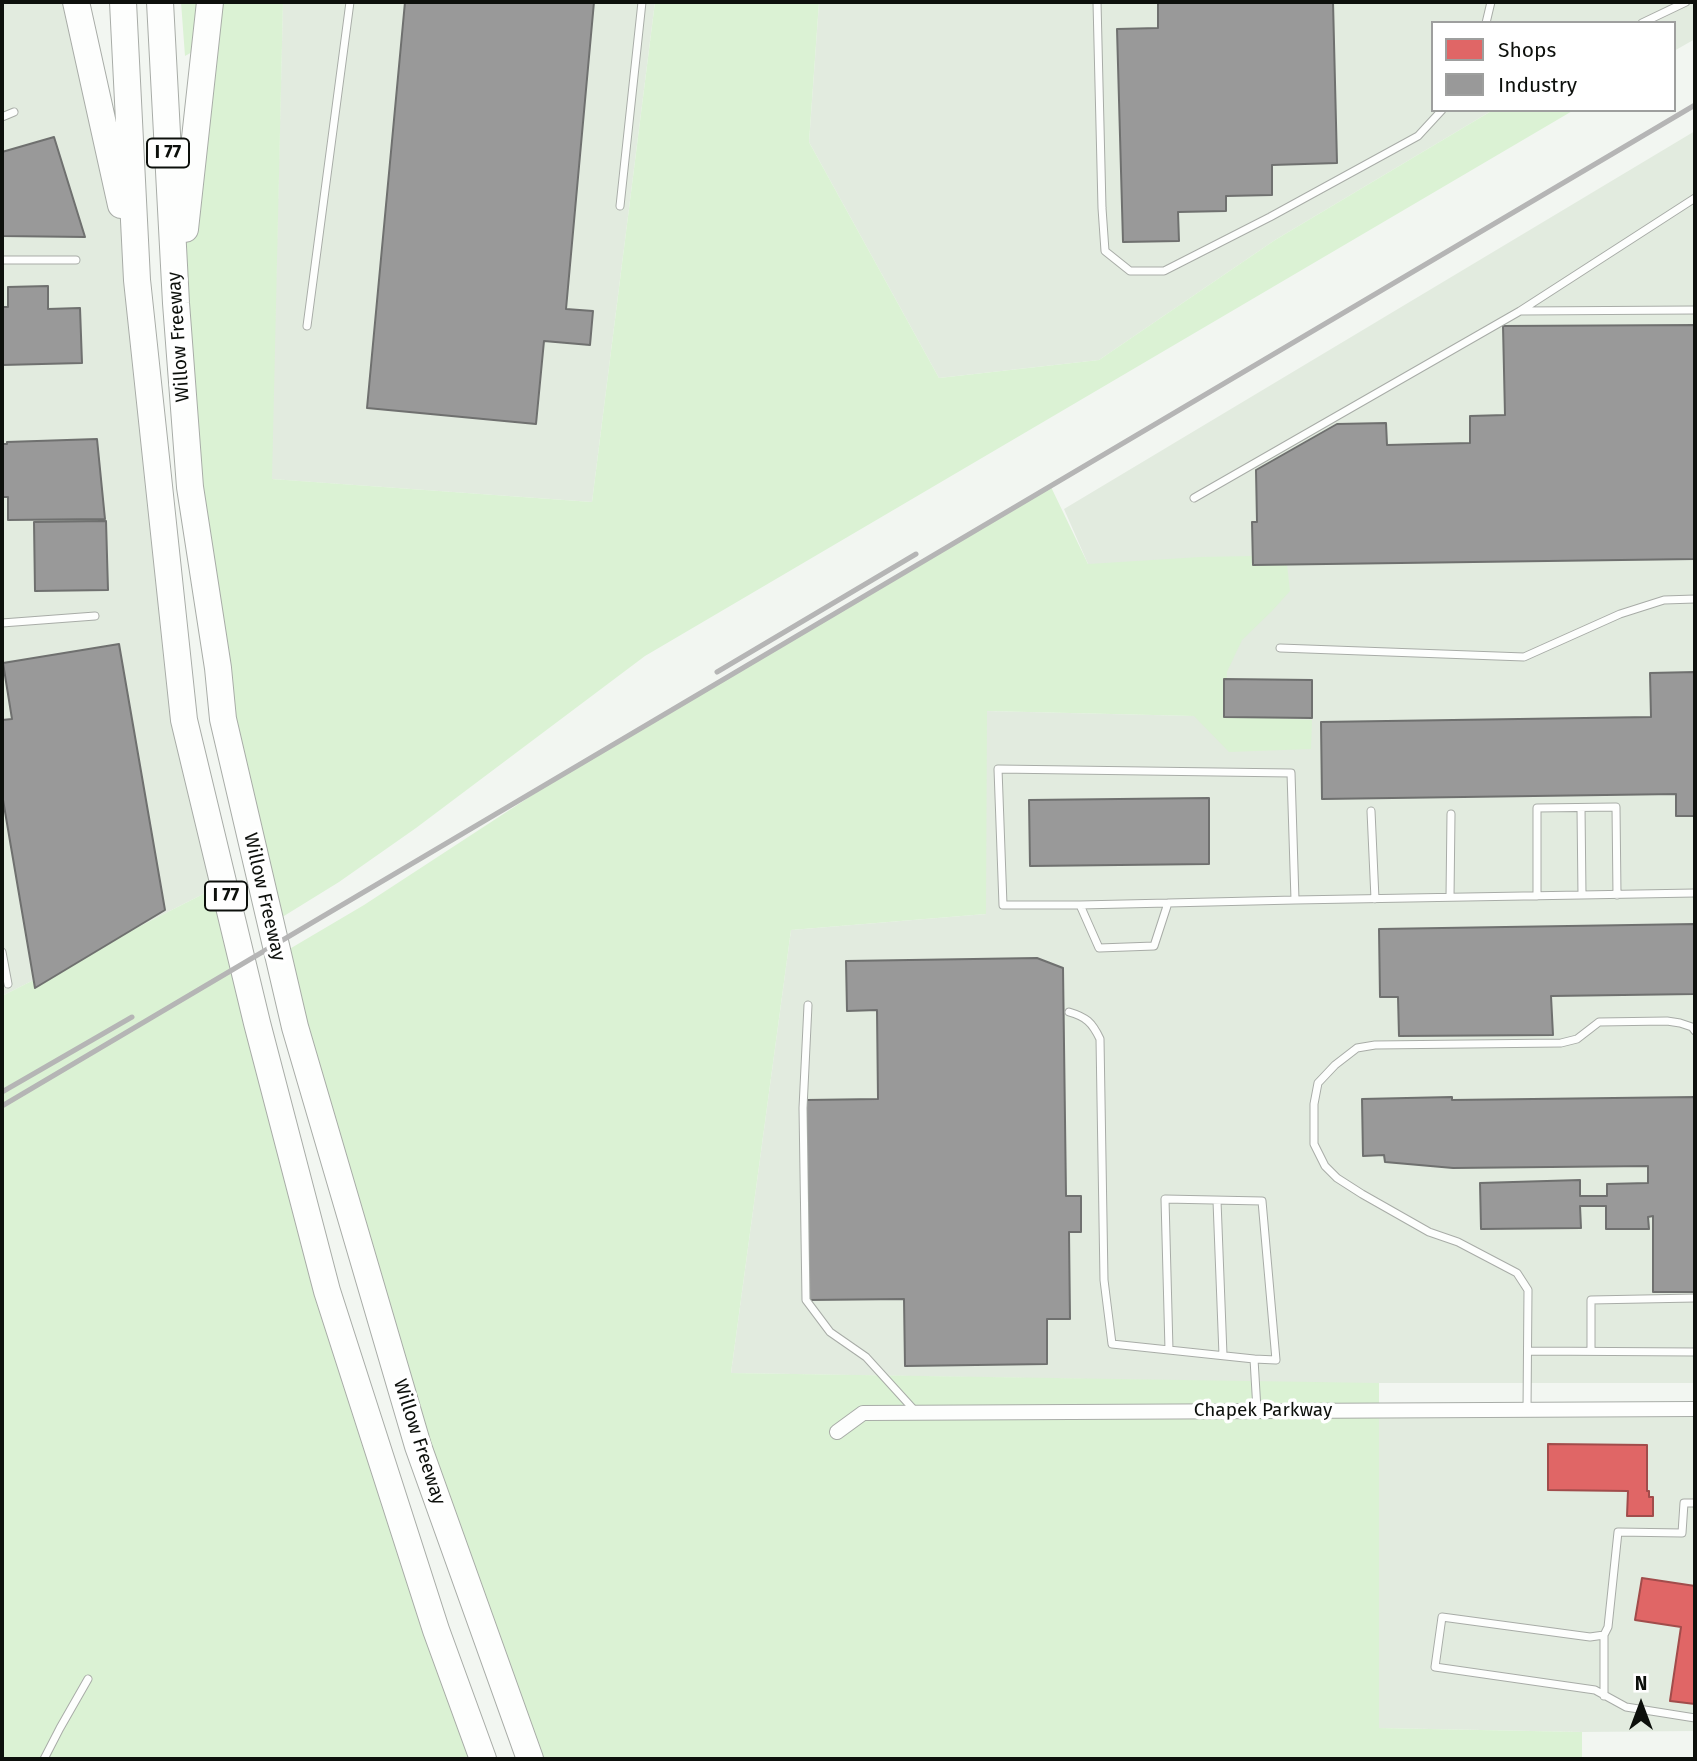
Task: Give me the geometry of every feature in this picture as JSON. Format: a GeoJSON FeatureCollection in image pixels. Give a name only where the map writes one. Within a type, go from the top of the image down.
{"type":"FeatureCollection","features":[{"type":"Feature","properties":{"kind":"highway"},"geometry":{"type":"LineString","coordinates":[[76,2],[137,281]]}},
{"type":"Feature","properties":{"kind":"highway","name":"Willow Freeway"},"geometry":{"type":"LineString","coordinates":[[123,2],[137,281],[184,720],[257,1023],[327,1291],[436,1630],[483,1759]]}},
{"type":"Feature","properties":{"kind":"highway","name":"Willow Freeway"},"geometry":{"type":"LineString","coordinates":[[160,2],[176,303],[190,487],[218,668],[223,719],[295,1027],[418,1446],[530,1759]]}},
{"type":"Feature","properties":{"kind":"highway"},"geometry":{"type":"LineString","coordinates":[[176,303],[210,2]]}},
{"type":"Feature","properties":{"kind":"street","name":"Chapek Parkway"},"geometry":{"type":"LineString","coordinates":[[837,1432],[863,1413],[1695,1409]]}},
{"type":"Feature","properties":{"kind":"lane"},"geometry":{"type":"LineString","coordinates":[[307,326],[350,2]]}},
{"type":"Feature","properties":{"kind":"lane"},"geometry":{"type":"LineString","coordinates":[[620,206],[642,2]]}},
{"type":"Feature","properties":{"kind":"lane"},"geometry":{"type":"LineString","coordinates":[[1097,2],[1105,251],[1130,271],[1164,271],[1270,217],[1418,136],[1440,112]]}},
{"type":"Feature","properties":{"kind":"lane"},"geometry":{"type":"LineString","coordinates":[[1486,21],[1491,2]]}},
{"type":"Feature","properties":{"kind":"lane"},"geometry":{"type":"LineString","coordinates":[[1646,21],[1686,2]]}},
{"type":"Feature","properties":{"kind":"lane"},"geometry":{"type":"LineString","coordinates":[[2,117],[14,113]]}},
{"type":"Feature","properties":{"kind":"lane"},"geometry":{"type":"LineString","coordinates":[[1194,498],[1520,312],[1695,198]]}},
{"type":"Feature","properties":{"kind":"lane"},"geometry":{"type":"LineString","coordinates":[[2,260],[76,260]]}},
{"type":"Feature","properties":{"kind":"lane"},"geometry":{"type":"LineString","coordinates":[[1520,312],[1695,310]]}},
{"type":"Feature","properties":{"kind":"lane"},"geometry":{"type":"LineString","coordinates":[[1280,648],[1524,657],[1620,614],[1664,600],[1695,599]]}},
{"type":"Feature","properties":{"kind":"lane"},"geometry":{"type":"LineString","coordinates":[[2,623],[95,616]]}},
{"type":"Feature","properties":{"kind":"lane"},"geometry":{"type":"LineString","coordinates":[[1295,900],[1291,773],[998,769],[1003,905],[1168,904],[1695,893]]}},
{"type":"Feature","properties":{"kind":"lane"},"geometry":{"type":"LineString","coordinates":[[1537,896],[1537,808],[1616,807],[1617,895]]}},
{"type":"Feature","properties":{"kind":"lane"},"geometry":{"type":"LineString","coordinates":[[1581,808],[1582,895]]}},
{"type":"Feature","properties":{"kind":"lane"},"geometry":{"type":"LineString","coordinates":[[1371,811],[1375,898]]}},
{"type":"Feature","properties":{"kind":"lane"},"geometry":{"type":"LineString","coordinates":[[1450,897],[1451,814]]}},
{"type":"Feature","properties":{"kind":"lane"},"geometry":{"type":"LineString","coordinates":[[1080,905],[1099,948],[1154,946],[1168,904]]}},
{"type":"Feature","properties":{"kind":"lane"},"geometry":{"type":"LineString","coordinates":[[2,952],[8,984]]}},
{"type":"Feature","properties":{"kind":"lane"},"geometry":{"type":"LineString","coordinates":[[808,1005],[803,1108],[806,1300],[830,1332],[866,1357],[917,1413]]}},
{"type":"Feature","properties":{"kind":"lane"},"geometry":{"type":"LineString","coordinates":[[1069,1012],[1081,1016],[1094,1026],[1100,1039],[1104,1280],[1112,1344],[1254,1359],[1276,1360],[1262,1201],[1165,1199],[1169,1350]]}},
{"type":"Feature","properties":{"kind":"lane"},"geometry":{"type":"LineString","coordinates":[[1527,1410],[1528,1290],[1517,1273],[1458,1242],[1429,1232],[1337,1178],[1325,1166],[1314,1144],[1314,1104],[1318,1083],[1357,1048],[1374,1045],[1561,1044],[1577,1039],[1599,1021],[1667,1021],[1692,1027],[1695,1031]]}},
{"type":"Feature","properties":{"kind":"lane"},"geometry":{"type":"LineString","coordinates":[[1217,1201],[1223,1355]]}},
{"type":"Feature","properties":{"kind":"lane"},"geometry":{"type":"LineString","coordinates":[[1591,1351],[1591,1300],[1695,1298]]}},
{"type":"Feature","properties":{"kind":"lane"},"geometry":{"type":"LineString","coordinates":[[1528,1351],[1695,1352]]}},
{"type":"Feature","properties":{"kind":"lane"},"geometry":{"type":"LineString","coordinates":[[1254,1359],[1257,1410]]}},
{"type":"Feature","properties":{"kind":"lane"},"geometry":{"type":"LineString","coordinates":[[1604,1696],[1604,1635],[1608,1627],[1618,1532],[1682,1534],[1684,1503],[1695,1503]]}},
{"type":"Feature","properties":{"kind":"lane"},"geometry":{"type":"LineString","coordinates":[[1604,1635],[1590,1637],[1442,1617],[1435,1667],[1595,1690],[1626,1707],[1695,1718]]}},
{"type":"Feature","properties":{"kind":"lane"},"geometry":{"type":"LineString","coordinates":[[44,1759],[88,1679]]}},
{"type":"Feature","properties":{"kind":"shaded area"},"geometry":{"type":"Polygon","coordinates":[[[2,2],[76,2],[137,280],[184,720],[223,884],[2,996],[2,2]]]}},
{"type":"Feature","properties":{"kind":"shaded area"},"geometry":{"type":"Polygon","coordinates":[[[283,2],[655,2],[592,502],[271,479],[283,2]]]}},
{"type":"Feature","properties":{"kind":"shaded area"},"geometry":{"type":"Polygon","coordinates":[[[819,2],[1695,2],[1695,39],[1676,50],[1676,21],[1431,21],[1431,112],[1490,112],[1275,240],[1099,360],[939,378],[809,142],[819,2]]]}},
{"type":"Feature","properties":{"kind":"shaded area"},"geometry":{"type":"Polygon","coordinates":[[[1695,131],[1695,1383],[1324,1383],[731,1373],[791,930],[986,914],[986,711],[1194,716],[1088,564],[1064,509],[1695,131]]]}},
{"type":"Feature","properties":{"kind":"shaded area"},"geometry":{"type":"Polygon","coordinates":[[[1695,1409],[1695,1731],[1379,1728],[1379,1410],[1695,1409]]]}},
{"type":"Feature","properties":{"kind":"green space"},"geometry":{"type":"Polygon","coordinates":[[[181,2],[199,2],[192,52],[185,56],[181,2]]]}},
{"type":"Feature","properties":{"kind":"green space"},"geometry":{"type":"Polygon","coordinates":[[[210,2],[283,2],[272,479],[592,502],[655,2],[819,2],[809,142],[939,378],[1099,360],[1275,240],[1490,112],[1571,112],[645,656],[416,828],[339,882],[271,924],[223,719],[176,303],[210,2]]]}},
{"type":"Feature","properties":{"kind":"green space"},"geometry":{"type":"Polygon","coordinates":[[[1051,487],[1088,564],[1253,556],[1253,565],[1287,564],[1290,591],[1242,640],[1227,672],[1225,708],[1257,717],[1312,720],[1311,749],[1229,752],[1194,716],[987,711],[986,914],[791,930],[731,1373],[1379,1383],[1379,1728],[1582,1732],[1582,1759],[530,1759],[418,1446],[281,954],[364,905],[560,777],[1051,487]]]}},
{"type":"Feature","properties":{"kind":"green space"},"geometry":{"type":"Polygon","coordinates":[[[223,884],[257,1023],[483,1759],[2,1759],[2,996],[223,884]]]}},
{"type":"Feature","properties":{"kind":"building: Shops"},"geometry":{"type":"Polygon","coordinates":[[[1548,1444],[1647,1445],[1647,1491],[1649,1497],[1653,1497],[1653,1516],[1627,1516],[1628,1491],[1548,1490],[1548,1444]]]}},
{"type":"Feature","properties":{"kind":"building: Shops"},"geometry":{"type":"Polygon","coordinates":[[[1642,1578],[1695,1586],[1695,1704],[1670,1701],[1681,1627],[1635,1620],[1642,1578]]]}},
{"type":"Feature","properties":{"kind":"building: Industry"},"geometry":{"type":"Polygon","coordinates":[[[405,2],[594,2],[566,309],[593,311],[590,345],[544,341],[536,424],[367,408],[405,2]]]}},
{"type":"Feature","properties":{"kind":"building: Industry"},"geometry":{"type":"Polygon","coordinates":[[[1158,2],[1333,2],[1337,163],[1272,165],[1272,195],[1226,196],[1226,211],[1178,212],[1179,241],[1123,242],[1117,29],[1158,28],[1158,2]]]}},
{"type":"Feature","properties":{"kind":"building: Industry"},"geometry":{"type":"Polygon","coordinates":[[[54,137],[85,237],[2,236],[2,152],[54,137]]]}},
{"type":"Feature","properties":{"kind":"building: Industry"},"geometry":{"type":"Polygon","coordinates":[[[48,286],[48,309],[80,308],[82,363],[2,365],[2,307],[8,307],[8,287],[48,286]]]}},
{"type":"Feature","properties":{"kind":"building: Industry"},"geometry":{"type":"Polygon","coordinates":[[[1695,325],[1695,559],[1253,565],[1252,522],[1257,522],[1256,470],[1337,424],[1386,423],[1387,445],[1470,443],[1470,416],[1505,415],[1503,326],[1695,325]]]}},
{"type":"Feature","properties":{"kind":"building: Industry"},"geometry":{"type":"Polygon","coordinates":[[[97,439],[105,519],[8,520],[8,497],[2,497],[2,444],[97,439]]]}},
{"type":"Feature","properties":{"kind":"building: Industry"},"geometry":{"type":"Polygon","coordinates":[[[106,521],[108,590],[35,591],[34,522],[106,521]]]}},
{"type":"Feature","properties":{"kind":"building: Industry"},"geometry":{"type":"Polygon","coordinates":[[[119,644],[165,910],[35,988],[2,794],[2,720],[12,719],[3,663],[119,644]]]}},
{"type":"Feature","properties":{"kind":"building: Industry"},"geometry":{"type":"Polygon","coordinates":[[[1695,672],[1695,816],[1676,816],[1676,794],[1322,799],[1321,722],[1651,717],[1650,673],[1695,672]]]}},
{"type":"Feature","properties":{"kind":"building: Industry"},"geometry":{"type":"Polygon","coordinates":[[[1224,679],[1312,680],[1312,718],[1224,717],[1224,679]]]}},
{"type":"Feature","properties":{"kind":"building: Industry"},"geometry":{"type":"Polygon","coordinates":[[[1209,798],[1209,864],[1030,866],[1029,800],[1209,798]]]}},
{"type":"Feature","properties":{"kind":"building: Industry"},"geometry":{"type":"Polygon","coordinates":[[[1695,924],[1695,994],[1551,996],[1553,1035],[1399,1036],[1398,997],[1380,997],[1379,929],[1695,924]]]}},
{"type":"Feature","properties":{"kind":"building: Industry"},"geometry":{"type":"Polygon","coordinates":[[[1037,958],[1063,968],[1066,1196],[1081,1196],[1081,1232],[1069,1232],[1070,1319],[1047,1319],[1047,1364],[905,1366],[904,1299],[809,1300],[806,1100],[878,1099],[877,1010],[847,1011],[846,961],[1037,958]]]}},
{"type":"Feature","properties":{"kind":"building: Industry"},"geometry":{"type":"Polygon","coordinates":[[[1452,1097],[1452,1100],[1695,1097],[1695,1292],[1653,1292],[1653,1216],[1648,1217],[1649,1229],[1606,1229],[1606,1206],[1580,1206],[1581,1228],[1481,1229],[1480,1183],[1580,1180],[1580,1196],[1607,1196],[1607,1184],[1648,1183],[1648,1166],[1453,1168],[1385,1162],[1384,1155],[1363,1156],[1362,1099],[1452,1097]]]}},
{"type":"Feature","properties":{"kind":"railway"},"geometry":{"type":"LineString","coordinates":[[2,1106],[1695,105]]}},
{"type":"Feature","properties":{"kind":"railway"},"geometry":{"type":"LineString","coordinates":[[717,672],[916,554]]}},
{"type":"Feature","properties":{"kind":"railway"},"geometry":{"type":"LineString","coordinates":[[2,1092],[132,1017]]}}]}
